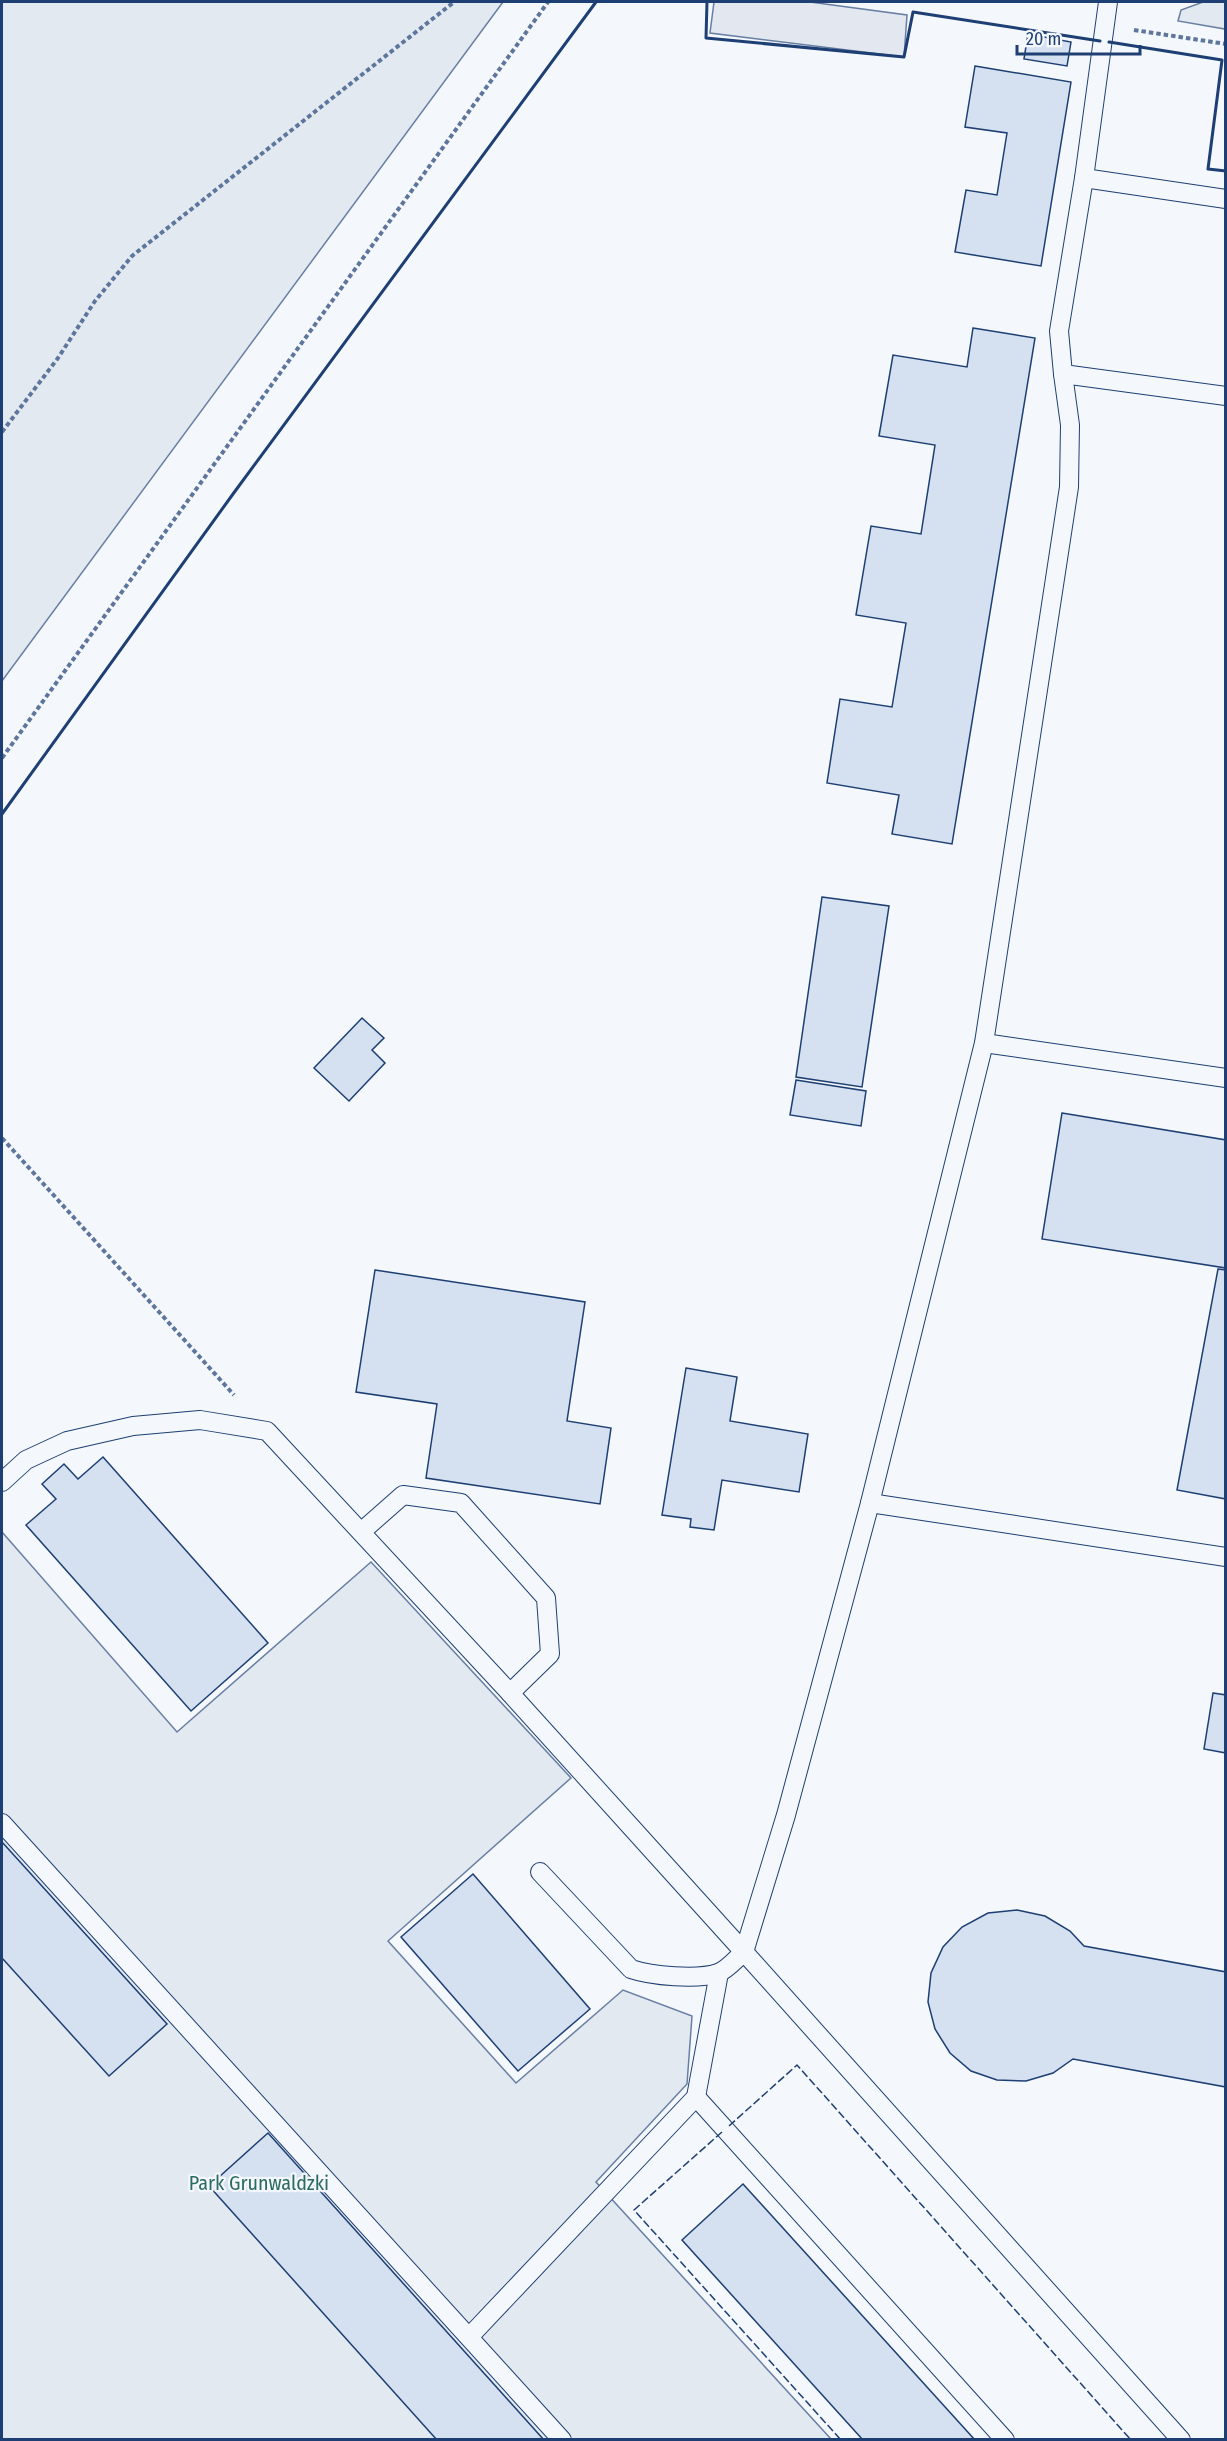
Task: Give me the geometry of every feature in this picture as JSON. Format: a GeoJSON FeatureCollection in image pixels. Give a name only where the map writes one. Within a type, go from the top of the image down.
{"type":"FeatureCollection","features":[{"type":"Feature","properties":{"kind":"lane"},"geometry":{"type":"LineString","coordinates":[[540,1872],[631,1969],[644,1974],[702,1976],[719,1973],[744,1952],[786,1815],[870,1503],[946,1204],[984,1043],[1069,487],[1070,425],[1059,331],[1084,178],[1108,2]]}},
{"type":"Feature","properties":{"kind":"lane"},"geometry":{"type":"LineString","coordinates":[[1084,178],[1226,199]]}},
{"type":"Feature","properties":{"kind":"lane"},"geometry":{"type":"LineString","coordinates":[[1063,374],[1226,396]]}},
{"type":"Feature","properties":{"kind":"lane"},"geometry":{"type":"LineString","coordinates":[[984,1043],[1226,1078]]}},
{"type":"Feature","properties":{"kind":"lane"},"geometry":{"type":"LineString","coordinates":[[2,1482],[26,1460],[67,1441],[133,1426],[200,1420],[267,1431],[510,1693],[1181,2439]]}},
{"type":"Feature","properties":{"kind":"lane"},"geometry":{"type":"LineString","coordinates":[[361,1532],[403,1495],[461,1503],[546,1598],[550,1654],[510,1693]]}},
{"type":"Feature","properties":{"kind":"lane"},"geometry":{"type":"LineString","coordinates":[[870,1503],[1226,1557]]}},
{"type":"Feature","properties":{"kind":"lane"},"geometry":{"type":"LineString","coordinates":[[2,1823],[562,2439]]}},
{"type":"Feature","properties":{"kind":"lane"},"geometry":{"type":"LineString","coordinates":[[470,2336],[696,2097],[719,1973]]}},
{"type":"Feature","properties":{"kind":"lane"},"geometry":{"type":"LineString","coordinates":[[696,2097],[1005,2439]]}},
{"type":"Feature","properties":{"kind":"path"},"geometry":{"type":"LineString","coordinates":[[2,432],[58,358],[94,301],[132,256],[454,2]]}},
{"type":"Feature","properties":{"kind":"path"},"geometry":{"type":"LineString","coordinates":[[2,758],[548,2]]}},
{"type":"Feature","properties":{"kind":"path"},"geometry":{"type":"LineString","coordinates":[[1104,25],[1226,44]]}},
{"type":"Feature","properties":{"kind":"path"},"geometry":{"type":"LineString","coordinates":[[2,1138],[267,1431]]}},
{"type":"Feature","properties":{"kind":"green space"},"geometry":{"type":"Polygon","coordinates":[[[2,2],[503,2],[2,681],[2,2]]]}},
{"type":"Feature","properties":{"kind":"green space"},"geometry":{"type":"Polygon","coordinates":[[[1203,2],[1225,2],[1225,29],[1178,21],[1181,10],[1203,2]]]}},
{"type":"Feature","properties":{"kind":"green space","name":"Park Grunwaldzki"},"geometry":{"type":"Polygon","coordinates":[[[2,1532],[177,1732],[371,1562],[571,1778],[388,1941],[516,2083],[623,1990],[692,2016],[687,2084],[596,2182],[831,2439],[2,2439],[2,1532]]]}},
{"type":"Feature","properties":{"kind":"shaded area"},"geometry":{"type":"Polygon","coordinates":[[[714,2],[810,2],[907,15],[904,57],[710,33],[714,2]]]}},
{"type":"Feature","properties":{"kind":"building"},"geometry":{"type":"Polygon","coordinates":[[[1028,34],[1071,42],[1067,66],[1024,59],[1028,34]]]}},
{"type":"Feature","properties":{"kind":"building"},"geometry":{"type":"Polygon","coordinates":[[[975,66],[1071,82],[1041,266],[955,252],[966,190],[997,195],[1007,133],[965,127],[975,66]]]}},
{"type":"Feature","properties":{"kind":"building"},"geometry":{"type":"Polygon","coordinates":[[[973,328],[1035,338],[952,844],[892,834],[899,795],[827,783],[840,699],[892,707],[906,623],[856,615],[871,526],[921,534],[935,445],[879,436],[893,355],[967,367],[973,328]]]}},
{"type":"Feature","properties":{"kind":"building"},"geometry":{"type":"Polygon","coordinates":[[[822,897],[889,906],[862,1087],[796,1077],[822,897]]]}},
{"type":"Feature","properties":{"kind":"building"},"geometry":{"type":"Polygon","coordinates":[[[362,1018],[384,1038],[372,1050],[385,1063],[349,1101],[314,1068],[362,1018]]]}},
{"type":"Feature","properties":{"kind":"building"},"geometry":{"type":"Polygon","coordinates":[[[796,1080],[866,1091],[861,1126],[790,1115],[796,1080]]]}},
{"type":"Feature","properties":{"kind":"building"},"geometry":{"type":"Polygon","coordinates":[[[1062,1113],[1226,1140],[1226,1268],[1042,1239],[1062,1113]]]}},
{"type":"Feature","properties":{"kind":"building"},"geometry":{"type":"Polygon","coordinates":[[[1218,1269],[1226,1270],[1226,1499],[1177,1490],[1218,1269]]]}},
{"type":"Feature","properties":{"kind":"building"},"geometry":{"type":"Polygon","coordinates":[[[375,1270],[585,1302],[567,1421],[611,1428],[600,1504],[426,1478],[437,1404],[356,1392],[375,1270]]]}},
{"type":"Feature","properties":{"kind":"building"},"geometry":{"type":"Polygon","coordinates":[[[686,1368],[737,1377],[730,1421],[808,1434],[799,1492],[722,1480],[714,1530],[690,1527],[691,1519],[662,1515],[686,1368]]]}},
{"type":"Feature","properties":{"kind":"building"},"geometry":{"type":"Polygon","coordinates":[[[103,1457],[268,1643],[191,1711],[26,1525],[56,1499],[42,1484],[64,1464],[78,1479],[103,1457]]]}},
{"type":"Feature","properties":{"kind":"building"},"geometry":{"type":"Polygon","coordinates":[[[1213,1693],[1226,1695],[1226,1753],[1204,1749],[1213,1693]]]}},
{"type":"Feature","properties":{"kind":"building"},"geometry":{"type":"Polygon","coordinates":[[[2,1842],[167,2024],[109,2076],[2,1958],[2,1842]]]}},
{"type":"Feature","properties":{"kind":"building"},"geometry":{"type":"Polygon","coordinates":[[[473,1874],[590,2009],[518,2071],[401,1937],[473,1874]]]}},
{"type":"Feature","properties":{"kind":"building"},"geometry":{"type":"Polygon","coordinates":[[[1017,1910],[1045,1916],[1070,1931],[1084,1946],[1226,1972],[1226,2087],[1073,2059],[1053,2073],[1026,2081],[997,2080],[971,2071],[950,2053],[935,2029],[928,2002],[931,1973],[943,1947],[962,1927],[988,1913],[1017,1910]]]}},
{"type":"Feature","properties":{"kind":"building"},"geometry":{"type":"Polygon","coordinates":[[[268,2133],[544,2440],[437,2440],[209,2186],[268,2133]]]}},
{"type":"Feature","properties":{"kind":"building"},"geometry":{"type":"Polygon","coordinates":[[[743,2184],[975,2440],[863,2440],[682,2240],[743,2184]]]}},
{"type":"Feature","properties":{"kind":"fence"},"geometry":{"type":"LineString","coordinates":[[729,2126],[797,2065],[1131,2440]]}},
{"type":"Feature","properties":{"kind":"fence"},"geometry":{"type":"LineString","coordinates":[[722,2132],[634,2210],[841,2440]]}},
{"type":"Feature","properties":{"kind":"wall"},"geometry":{"type":"LineString","coordinates":[[2,814],[233,494],[596,2]]}},
{"type":"Feature","properties":{"kind":"wall"},"geometry":{"type":"LineString","coordinates":[[707,2],[706,38],[904,57],[913,12],[1100,41]]}},
{"type":"Feature","properties":{"kind":"wall"},"geometry":{"type":"LineString","coordinates":[[1109,42],[1222,60],[1208,169],[1226,171]]}}]}
